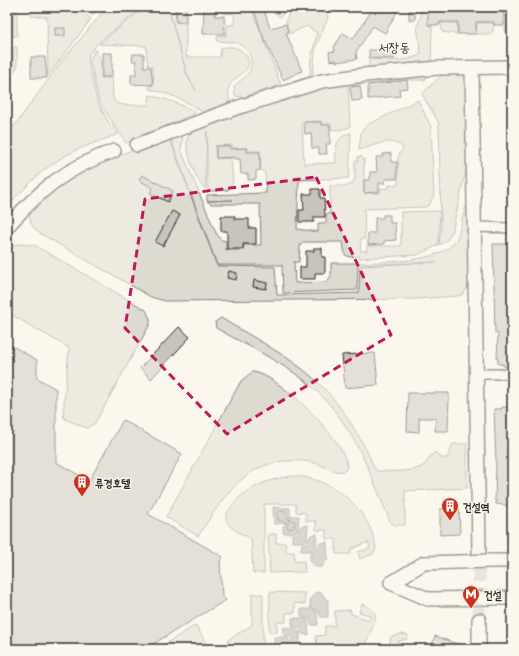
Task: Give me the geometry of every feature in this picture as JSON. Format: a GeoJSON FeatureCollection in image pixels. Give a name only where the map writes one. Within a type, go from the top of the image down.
{"type":"FeatureCollection","features":[{"type":"Feature","properties":{"kind":"street"},"geometry":{"type":"LineString","coordinates":[[137,145],[236,108],[322,81],[424,69],[512,67]]}},
{"type":"Feature","properties":{"kind":"street"},"geometry":{"type":"LineString","coordinates":[[472,68],[479,553]]}},
{"type":"Feature","properties":{"kind":"street"},"geometry":{"type":"LineString","coordinates":[[7,227],[40,193],[56,180],[76,166],[114,151]]}},
{"type":"Feature","properties":{"kind":"street"},"geometry":{"type":"LineString","coordinates":[[474,227],[512,228]]}},
{"type":"Feature","properties":{"kind":"street"},"geometry":{"type":"LineString","coordinates":[[476,374],[512,374]]}},
{"type":"Feature","properties":{"kind":"street"},"geometry":{"type":"LineString","coordinates":[[512,561],[424,563],[391,583],[428,599],[512,598]]}},
{"type":"Feature","properties":{"kind":"street"},"geometry":{"type":"LineString","coordinates":[[478,620],[479,649]]}},
{"type":"Feature","properties":{"kind":"highlighted area"},"geometry":{"type":"Polygon","coordinates":[[[316,177],[391,335],[227,434],[125,328],[145,199],[316,177]]]}},
{"type":"Feature","properties":{"kind":"shaded area"},"geometry":{"type":"Polygon","coordinates":[[[34,7],[78,7],[91,19],[48,76],[47,17],[31,16],[34,7]]]}},
{"type":"Feature","properties":{"kind":"shaded area"},"geometry":{"type":"Polygon","coordinates":[[[82,7],[98,7],[92,16],[82,7]]]}},
{"type":"Feature","properties":{"kind":"shaded area"},"geometry":{"type":"Polygon","coordinates":[[[107,7],[143,7],[99,42],[89,54],[88,61],[97,101],[110,125],[112,124],[118,134],[79,149],[58,160],[35,178],[7,207],[7,132],[12,129],[59,65],[107,7]]]}},
{"type":"Feature","properties":{"kind":"shaded area"},"geometry":{"type":"Polygon","coordinates":[[[145,7],[168,7],[175,7],[176,22],[186,23],[186,57],[220,57],[221,48],[227,47],[236,48],[244,53],[249,63],[247,68],[230,85],[228,92],[230,100],[227,103],[202,112],[177,98],[149,89],[150,86],[153,85],[154,74],[152,74],[152,66],[148,66],[146,46],[99,44],[145,7]],[[168,7],[187,75],[196,91],[187,74],[168,7]]]}},
{"type":"Feature","properties":{"kind":"shaded area"},"geometry":{"type":"Polygon","coordinates":[[[219,7],[251,7],[281,85],[244,97],[235,96],[234,87],[248,74],[251,66],[251,58],[249,53],[237,43],[217,41],[217,36],[226,36],[227,25],[233,25],[235,17],[233,14],[222,13],[219,7]]]}},
{"type":"Feature","properties":{"kind":"shaded area"},"geometry":{"type":"Polygon","coordinates":[[[265,7],[287,7],[281,17],[265,7]]]}},
{"type":"Feature","properties":{"kind":"shaded area"},"geometry":{"type":"Polygon","coordinates":[[[293,7],[319,8],[326,13],[328,18],[316,46],[312,77],[287,89],[285,85],[310,74],[311,58],[317,33],[307,26],[289,34],[286,19],[293,7]]]}},
{"type":"Feature","properties":{"kind":"shaded area"},"geometry":{"type":"Polygon","coordinates":[[[421,7],[429,7],[429,26],[432,26],[431,64],[369,70],[369,59],[403,60],[416,57],[421,54],[417,26],[421,17],[421,7]]]}},
{"type":"Feature","properties":{"kind":"shaded area"},"geometry":{"type":"Polygon","coordinates":[[[505,7],[512,7],[511,34],[505,31],[505,7]]]}},
{"type":"Feature","properties":{"kind":"shaded area"},"geometry":{"type":"Polygon","coordinates":[[[13,9],[17,12],[17,36],[13,36],[13,9]]]}},
{"type":"Feature","properties":{"kind":"shaded area"},"geometry":{"type":"Polygon","coordinates":[[[441,23],[457,23],[457,34],[442,32],[441,23]]]}},
{"type":"Feature","properties":{"kind":"shaded area"},"geometry":{"type":"Polygon","coordinates":[[[477,23],[494,23],[493,31],[489,34],[476,34],[477,23]]]}},
{"type":"Feature","properties":{"kind":"shaded area"},"geometry":{"type":"Polygon","coordinates":[[[13,47],[17,47],[17,67],[15,71],[7,71],[7,68],[13,67],[13,47]]]}},
{"type":"Feature","properties":{"kind":"shaded area"},"geometry":{"type":"Polygon","coordinates":[[[95,49],[101,62],[101,78],[112,78],[113,98],[116,103],[125,105],[148,105],[150,95],[171,101],[192,110],[195,112],[194,114],[126,143],[99,101],[90,61],[95,49]]]}},
{"type":"Feature","properties":{"kind":"shaded area"},"geometry":{"type":"Polygon","coordinates":[[[464,74],[468,77],[470,84],[466,170],[452,232],[447,240],[439,245],[441,227],[439,123],[422,94],[442,75],[464,74]]]}},
{"type":"Feature","properties":{"kind":"shaded area"},"geometry":{"type":"Polygon","coordinates":[[[428,75],[425,80],[407,80],[351,86],[350,81],[428,75]]]}},
{"type":"Feature","properties":{"kind":"shaded area"},"geometry":{"type":"Polygon","coordinates":[[[348,82],[350,127],[339,130],[331,129],[331,124],[322,124],[321,121],[302,122],[304,164],[336,163],[336,149],[339,140],[351,133],[349,178],[299,180],[297,229],[318,232],[318,223],[326,223],[326,214],[330,214],[330,186],[348,186],[353,183],[355,178],[355,161],[358,161],[358,156],[364,159],[364,193],[380,193],[380,189],[389,188],[389,185],[398,185],[398,157],[403,148],[393,142],[387,142],[359,150],[361,132],[367,125],[418,100],[431,127],[434,195],[429,205],[425,207],[364,209],[365,239],[361,239],[360,251],[367,251],[367,246],[401,246],[401,212],[440,211],[438,245],[417,255],[360,258],[359,256],[350,257],[345,255],[343,242],[303,242],[300,246],[299,262],[294,262],[295,283],[327,282],[331,276],[331,263],[358,263],[357,290],[283,293],[282,265],[217,265],[170,137],[183,134],[181,150],[216,233],[221,240],[226,241],[226,250],[243,250],[244,245],[261,245],[260,204],[211,204],[207,201],[207,195],[266,193],[265,173],[261,170],[260,151],[248,151],[248,148],[233,148],[233,145],[215,146],[216,159],[231,158],[233,183],[228,190],[211,191],[207,188],[207,130],[205,189],[195,173],[188,151],[187,138],[194,129],[278,99],[348,82]]]}},
{"type":"Feature","properties":{"kind":"shaded area"},"geometry":{"type":"Polygon","coordinates":[[[169,137],[217,266],[275,267],[277,295],[359,293],[360,266],[437,262],[360,265],[360,263],[412,260],[426,257],[449,248],[458,236],[467,205],[468,287],[462,295],[417,299],[165,301],[151,297],[41,234],[32,225],[30,215],[32,206],[77,170],[169,137]]]}},
{"type":"Feature","properties":{"kind":"shaded area"},"geometry":{"type":"Polygon","coordinates":[[[19,244],[34,245],[146,310],[150,319],[150,324],[95,423],[87,428],[65,419],[63,415],[69,348],[7,312],[7,246],[19,244]]]}},
{"type":"Feature","properties":{"kind":"shaded area"},"geometry":{"type":"Polygon","coordinates":[[[221,318],[272,348],[314,378],[336,402],[354,428],[376,471],[413,470],[423,466],[435,452],[441,458],[447,458],[453,444],[467,444],[467,488],[405,491],[405,525],[394,525],[390,521],[357,446],[336,413],[323,397],[308,383],[275,361],[216,328],[215,322],[221,318]]]}},
{"type":"Feature","properties":{"kind":"shaded area"},"geometry":{"type":"Polygon","coordinates":[[[252,372],[263,375],[277,383],[309,411],[336,442],[344,457],[347,468],[340,472],[310,462],[289,461],[271,464],[255,470],[242,479],[230,491],[198,536],[166,517],[241,381],[252,372]]]}},
{"type":"Feature","properties":{"kind":"shaded area"},"geometry":{"type":"Polygon","coordinates":[[[293,476],[322,482],[347,498],[358,509],[373,534],[376,549],[373,554],[360,559],[358,552],[370,548],[368,542],[351,549],[351,554],[336,554],[336,539],[326,539],[326,530],[316,530],[316,521],[306,521],[306,513],[296,512],[296,504],[264,504],[264,573],[253,573],[251,539],[239,533],[232,527],[226,516],[238,499],[254,487],[273,480],[293,476]]]}},
{"type":"Feature","properties":{"kind":"shaded area"},"geometry":{"type":"Polygon","coordinates":[[[268,534],[276,534],[276,543],[286,543],[286,552],[294,552],[295,562],[304,561],[305,572],[270,573],[268,534]]]}},
{"type":"Feature","properties":{"kind":"shaded area"},"geometry":{"type":"Polygon","coordinates":[[[270,592],[305,593],[305,604],[295,603],[295,613],[286,613],[286,622],[277,622],[277,632],[269,632],[270,592]]]}},
{"type":"Feature","properties":{"kind":"shaded area"},"geometry":{"type":"Polygon","coordinates":[[[252,594],[263,594],[263,649],[227,649],[228,640],[252,625],[252,594]]]}},
{"type":"Feature","properties":{"kind":"shaded area"},"geometry":{"type":"Polygon","coordinates":[[[362,604],[373,610],[375,613],[375,621],[362,649],[306,649],[306,645],[317,645],[316,636],[325,635],[325,626],[335,626],[335,611],[351,610],[351,614],[369,620],[370,615],[359,612],[362,604]]]}},
{"type":"Feature","properties":{"kind":"shaded area"},"geometry":{"type":"Polygon","coordinates":[[[196,625],[209,649],[157,649],[196,625]]]}},
{"type":"Feature","properties":{"kind":"shaded area"},"geometry":{"type":"Polygon","coordinates":[[[401,634],[408,635],[407,639],[399,641],[397,649],[388,649],[391,637],[401,634]]]}},
{"type":"Feature","properties":{"kind":"water"},"geometry":{"type":"Polygon","coordinates":[[[273,507],[290,508],[290,520],[288,523],[274,524],[273,507]]]}},
{"type":"Feature","properties":{"kind":"water"},"geometry":{"type":"Polygon","coordinates":[[[292,516],[299,516],[298,530],[294,533],[283,533],[283,526],[288,525],[292,516]]]}},
{"type":"Feature","properties":{"kind":"water"},"geometry":{"type":"Polygon","coordinates":[[[308,525],[307,539],[303,542],[292,542],[292,535],[297,534],[301,526],[308,525]]]}},
{"type":"Feature","properties":{"kind":"water"},"geometry":{"type":"Polygon","coordinates":[[[317,534],[316,548],[313,551],[301,551],[302,544],[306,543],[311,535],[317,534]]]}},
{"type":"Feature","properties":{"kind":"water"},"geometry":{"type":"Polygon","coordinates":[[[327,542],[328,560],[326,560],[322,567],[316,567],[310,562],[310,553],[316,551],[320,543],[327,542]]]}},
{"type":"Feature","properties":{"kind":"water"},"geometry":{"type":"Polygon","coordinates":[[[316,592],[322,593],[328,600],[328,617],[321,617],[318,611],[310,607],[310,599],[316,592]]]}},
{"type":"Feature","properties":{"kind":"water"},"geometry":{"type":"Polygon","coordinates":[[[301,609],[312,609],[317,612],[318,625],[311,625],[310,620],[301,616],[301,609]]]}},
{"type":"Feature","properties":{"kind":"water"},"geometry":{"type":"Polygon","coordinates":[[[292,618],[303,618],[308,621],[309,635],[302,634],[301,629],[292,625],[292,618]]]}},
{"type":"Feature","properties":{"kind":"water"},"geometry":{"type":"Polygon","coordinates":[[[294,627],[300,632],[300,644],[293,643],[292,638],[283,634],[283,628],[294,627]]]}},
{"type":"Feature","properties":{"kind":"water"},"geometry":{"type":"Polygon","coordinates":[[[274,637],[287,637],[291,642],[291,649],[274,649],[274,637]]]}},
{"type":"Feature","properties":{"kind":"building"},"geometry":{"type":"Polygon","coordinates":[[[176,7],[186,7],[186,22],[176,22],[176,7]]]}},
{"type":"Feature","properties":{"kind":"building"},"geometry":{"type":"Polygon","coordinates":[[[204,7],[215,7],[215,16],[224,16],[225,34],[203,34],[204,7]]]}},
{"type":"Feature","properties":{"kind":"building"},"geometry":{"type":"Polygon","coordinates":[[[263,7],[270,28],[286,24],[288,32],[286,33],[302,71],[283,80],[262,34],[254,10],[263,7]]]}},
{"type":"Feature","properties":{"kind":"building"},"geometry":{"type":"Polygon","coordinates":[[[374,7],[388,7],[397,12],[385,33],[373,26],[356,52],[357,59],[336,62],[336,60],[330,61],[329,52],[335,51],[334,47],[343,33],[353,39],[374,7]]]}},
{"type":"Feature","properties":{"kind":"building"},"geometry":{"type":"Polygon","coordinates":[[[428,7],[504,7],[504,25],[494,25],[494,22],[476,22],[476,34],[458,34],[458,22],[440,22],[440,25],[428,25],[428,7]]]}},
{"type":"Feature","properties":{"kind":"building"},"geometry":{"type":"Polygon","coordinates":[[[409,10],[415,10],[415,20],[409,20],[409,10]]]}},
{"type":"Feature","properties":{"kind":"building"},"geometry":{"type":"Polygon","coordinates":[[[55,28],[65,28],[65,36],[55,36],[55,28]]]}},
{"type":"Feature","properties":{"kind":"building"},"geometry":{"type":"Polygon","coordinates":[[[369,50],[395,50],[394,59],[369,58],[369,50]]]}},
{"type":"Feature","properties":{"kind":"building"},"geometry":{"type":"Polygon","coordinates":[[[102,53],[112,53],[112,77],[102,77],[102,53]]]}},
{"type":"Feature","properties":{"kind":"building"},"geometry":{"type":"Polygon","coordinates":[[[133,54],[144,54],[144,67],[151,67],[153,85],[131,84],[131,75],[136,75],[136,61],[132,61],[133,54]]]}},
{"type":"Feature","properties":{"kind":"building"},"geometry":{"type":"Polygon","coordinates":[[[31,57],[45,57],[47,78],[31,78],[31,57]]]}},
{"type":"Feature","properties":{"kind":"building"},"geometry":{"type":"Polygon","coordinates":[[[407,80],[408,88],[399,89],[400,96],[368,99],[368,85],[407,80]]]}},
{"type":"Feature","properties":{"kind":"building"},"geometry":{"type":"Polygon","coordinates":[[[360,86],[362,100],[352,101],[350,87],[360,86]]]}},
{"type":"Feature","properties":{"kind":"building"},"geometry":{"type":"Polygon","coordinates":[[[304,122],[321,122],[321,125],[330,125],[330,144],[326,144],[327,154],[319,154],[319,148],[312,148],[311,133],[305,134],[304,122]]]}},
{"type":"Feature","properties":{"kind":"building"},"geometry":{"type":"Polygon","coordinates":[[[216,146],[230,146],[230,149],[247,148],[247,152],[260,152],[260,170],[256,171],[256,179],[248,180],[248,174],[241,174],[240,159],[234,159],[234,157],[216,158],[216,146]]]}},
{"type":"Feature","properties":{"kind":"building"},"geometry":{"type":"Polygon","coordinates":[[[391,153],[391,162],[397,162],[397,179],[385,179],[385,183],[379,183],[379,192],[364,193],[364,180],[370,180],[370,172],[377,172],[376,157],[383,157],[383,154],[391,153]]]}},
{"type":"Feature","properties":{"kind":"building"},"geometry":{"type":"Polygon","coordinates":[[[142,175],[173,191],[168,202],[150,193],[153,188],[139,180],[142,175]]]}},
{"type":"Feature","properties":{"kind":"building"},"geometry":{"type":"Polygon","coordinates":[[[312,189],[320,189],[320,198],[324,198],[325,217],[314,217],[314,222],[299,222],[299,210],[304,210],[303,194],[312,194],[312,189]]]}},
{"type":"Feature","properties":{"kind":"building"},"geometry":{"type":"Polygon","coordinates":[[[172,211],[180,215],[163,246],[155,242],[172,211]]]}},
{"type":"Feature","properties":{"kind":"building"},"geometry":{"type":"Polygon","coordinates":[[[383,215],[390,215],[390,223],[395,223],[396,240],[384,241],[384,244],[368,245],[368,233],[375,233],[375,218],[383,218],[383,215]]]}},
{"type":"Feature","properties":{"kind":"building"},"geometry":{"type":"Polygon","coordinates":[[[221,216],[235,216],[235,219],[249,219],[249,228],[256,228],[256,244],[243,244],[243,249],[227,249],[227,231],[221,231],[221,216]]]}},
{"type":"Feature","properties":{"kind":"building"},"geometry":{"type":"Polygon","coordinates":[[[493,244],[512,244],[512,366],[503,366],[503,364],[498,364],[497,359],[498,333],[495,333],[493,244]]]}},
{"type":"Feature","properties":{"kind":"building"},"geometry":{"type":"Polygon","coordinates":[[[314,248],[322,248],[322,257],[325,257],[325,273],[315,273],[315,279],[300,279],[300,267],[306,267],[306,251],[314,251],[314,248]]]}},
{"type":"Feature","properties":{"kind":"building"},"geometry":{"type":"Polygon","coordinates":[[[229,271],[237,273],[236,280],[227,278],[229,271]]]}},
{"type":"Feature","properties":{"kind":"building"},"geometry":{"type":"Polygon","coordinates":[[[254,280],[267,283],[266,289],[253,287],[254,280]]]}},
{"type":"Feature","properties":{"kind":"building"},"geometry":{"type":"Polygon","coordinates":[[[179,327],[190,337],[151,379],[140,368],[179,327]]]}},
{"type":"Feature","properties":{"kind":"building","name":"류경호텔"},"geometry":{"type":"Polygon","coordinates":[[[7,343],[37,360],[37,378],[56,389],[56,462],[89,481],[123,420],[182,454],[148,514],[223,557],[220,561],[222,596],[226,600],[148,647],[149,649],[7,649],[7,343]]]}},
{"type":"Feature","properties":{"kind":"building"},"geometry":{"type":"Polygon","coordinates":[[[375,353],[378,385],[345,388],[342,355],[375,353]]]}},
{"type":"Feature","properties":{"kind":"building"},"geometry":{"type":"Polygon","coordinates":[[[408,393],[449,393],[448,431],[435,431],[436,418],[419,418],[419,432],[407,431],[408,393]]]}},
{"type":"Feature","properties":{"kind":"building"},"geometry":{"type":"Polygon","coordinates":[[[502,407],[511,407],[512,409],[512,506],[496,504],[495,501],[496,461],[494,409],[502,409],[502,407]]]}},
{"type":"Feature","properties":{"kind":"building","name":"건설역"},"geometry":{"type":"Polygon","coordinates":[[[459,508],[460,534],[440,535],[440,509],[459,508]]]}},
{"type":"Feature","properties":{"kind":"building"},"geometry":{"type":"Polygon","coordinates":[[[435,636],[469,649],[442,649],[432,645],[435,636]]]}},
{"type":"Feature","properties":{"kind":"tunnel"},"geometry":{"type":"LineString","coordinates":[[479,553],[479,620]]}},
{"type":"Feature","properties":{"kind":"place","name":"류경호텔"},"geometry":{"type":"Point","coordinates":[82,497]}},
{"type":"Feature","properties":{"kind":"place","name":"건설역"},"geometry":{"type":"Point","coordinates":[450,521]}},
{"type":"Feature","properties":{"kind":"place","name":"건설"},"geometry":{"type":"Point","coordinates":[471,609]}},
{"type":"Feature","properties":{"kind":"district","name":"서장동"},"geometry":{"type":"Point","coordinates":[394,46]}}]}
